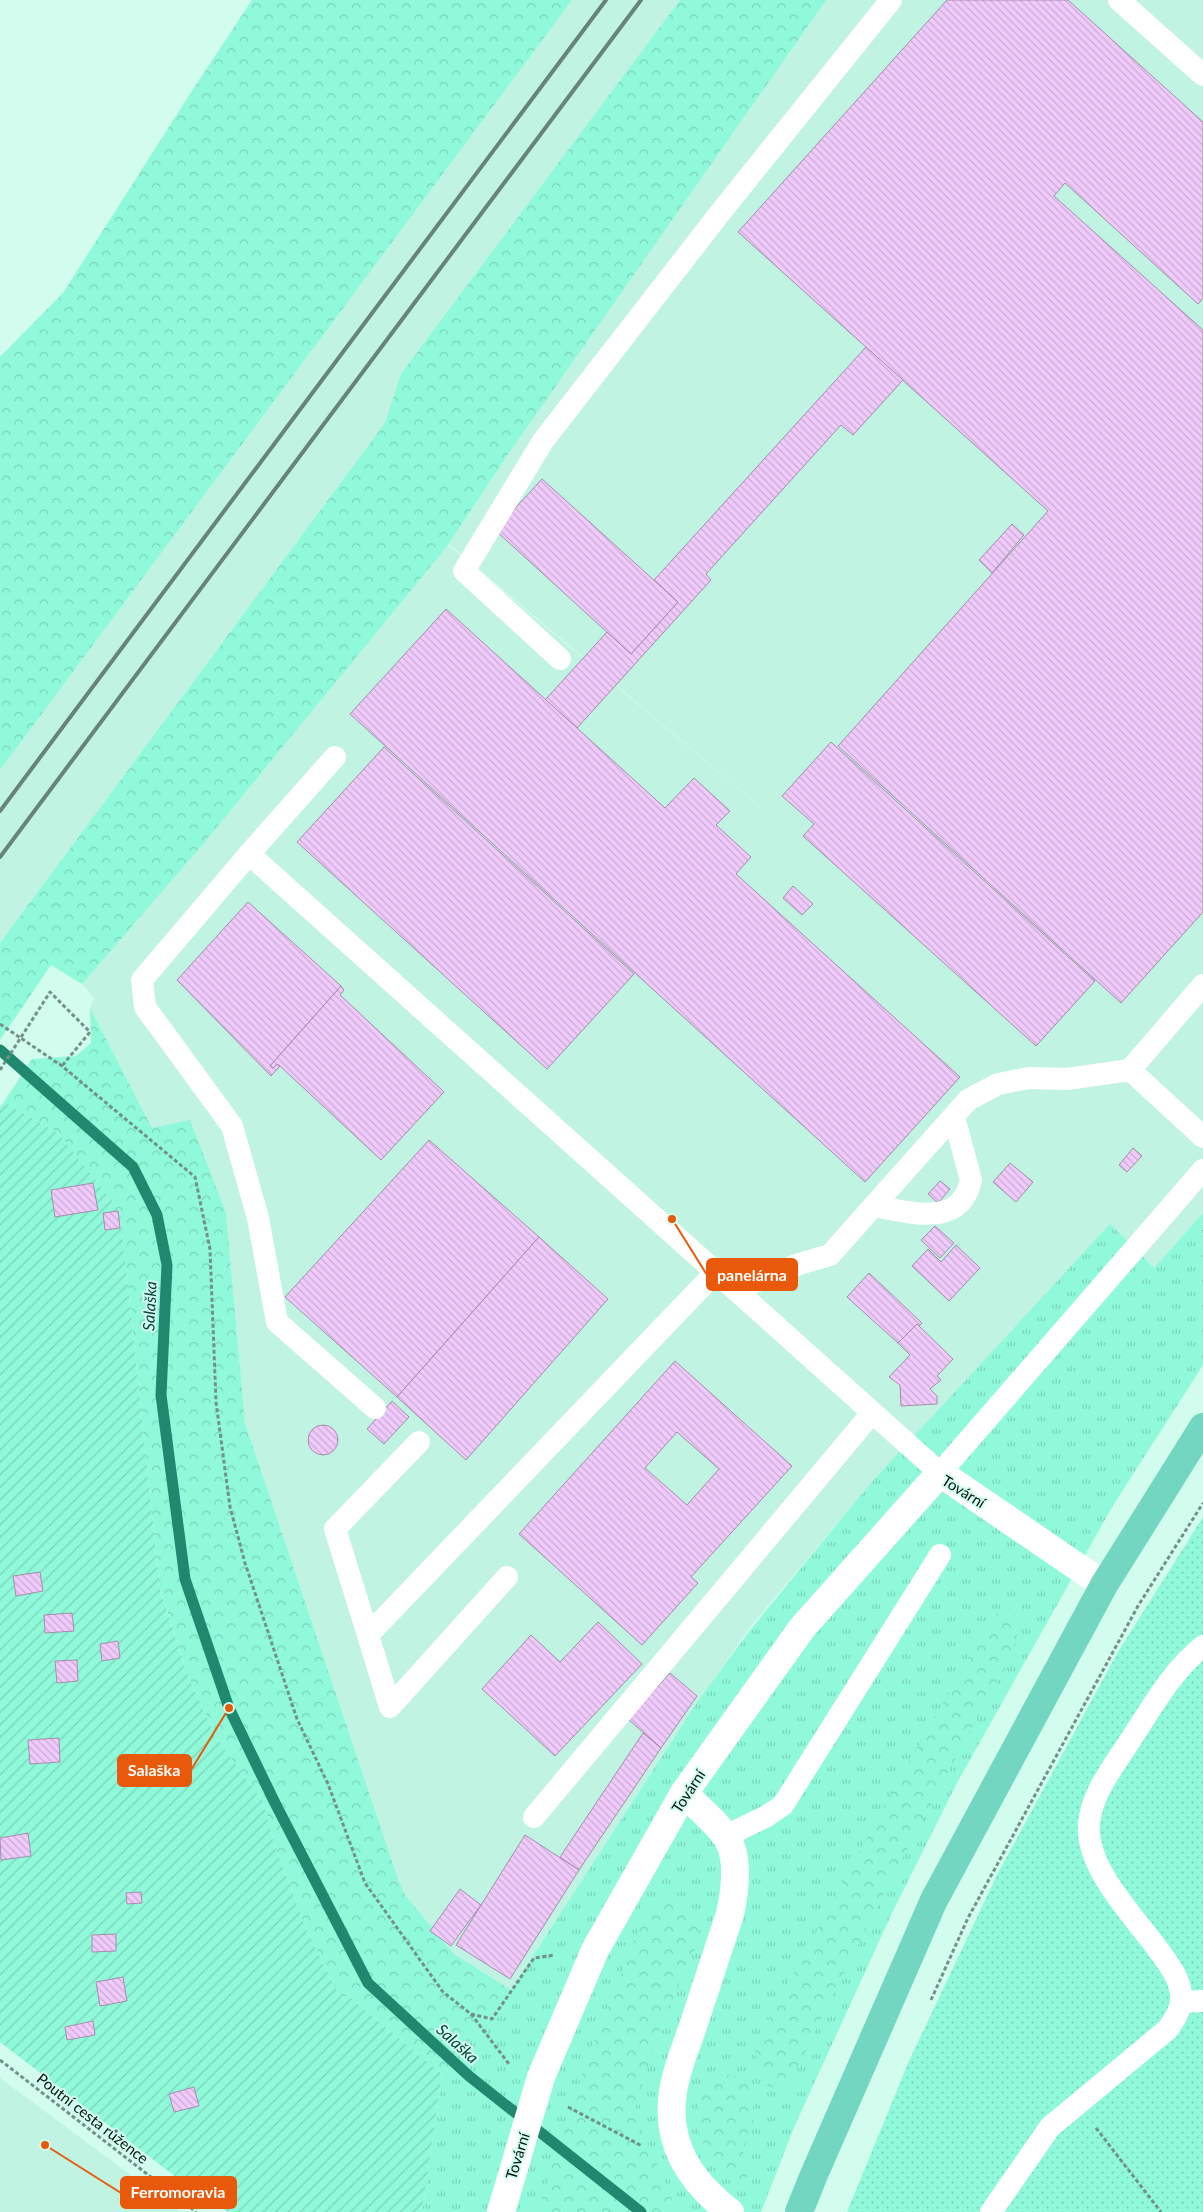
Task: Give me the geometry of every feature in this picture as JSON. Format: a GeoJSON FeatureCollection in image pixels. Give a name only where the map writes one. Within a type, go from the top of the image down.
{"type":"FeatureCollection","features":[{"type":"Feature","properties":{"kind":"main road"},"geometry":{"type":"LineString","coordinates":[[800,2212],[813,2177],[934,1900],[1104,1585],[1203,1427]]}},
{"type":"Feature","properties":{"kind":"street","name":"Tovární"},"geometry":{"type":"LineString","coordinates":[[501,2212],[541,2077],[595,1950],[684,1793],[802,1628],[940,1473],[1104,1585]]}},
{"type":"Feature","properties":{"kind":"street"},"geometry":{"type":"LineString","coordinates":[[684,1793],[726,1836],[734,1860],[735,1889],[730,1914],[673,2092],[673,2120],[677,2147],[685,2166],[712,2198],[730,2212]]}},
{"type":"Feature","properties":{"kind":"lane"},"geometry":{"type":"LineString","coordinates":[[560,659],[464,571],[543,441],[720,214],[891,0]]}},
{"type":"Feature","properties":{"kind":"lane"},"geometry":{"type":"LineString","coordinates":[[1119,0],[1203,75]]}},
{"type":"Feature","properties":{"kind":"lane"},"geometry":{"type":"LineString","coordinates":[[335,757],[249,854],[142,980],[145,1007],[232,1126],[258,1218],[277,1322],[375,1408]]}},
{"type":"Feature","properties":{"kind":"lane"},"geometry":{"type":"LineString","coordinates":[[249,854],[940,1473],[1203,1170]]}},
{"type":"Feature","properties":{"kind":"lane"},"geometry":{"type":"LineString","coordinates":[[736,1290],[799,1264],[830,1255],[968,1100],[998,1084],[1029,1078],[1067,1080],[1130,1070],[1203,985]]}},
{"type":"Feature","properties":{"kind":"lane"},"geometry":{"type":"LineString","coordinates":[[1130,1070],[1203,1137]]}},
{"type":"Feature","properties":{"kind":"lane"},"geometry":{"type":"LineString","coordinates":[[874,1206],[930,1213],[947,1212],[955,1208],[969,1188],[971,1180],[954,1117]]}},
{"type":"Feature","properties":{"kind":"lane"},"geometry":{"type":"LineString","coordinates":[[368,1634],[715,1273]]}},
{"type":"Feature","properties":{"kind":"lane"},"geometry":{"type":"LineString","coordinates":[[534,1817],[872,1413]]}},
{"type":"Feature","properties":{"kind":"lane"},"geometry":{"type":"LineString","coordinates":[[419,1442],[335,1529],[390,1707],[507,1577]]}},
{"type":"Feature","properties":{"kind":"lane"},"geometry":{"type":"LineString","coordinates":[[726,1836],[767,1816],[782,1804],[940,1555]]}},
{"type":"Feature","properties":{"kind":"lane"},"geometry":{"type":"LineString","coordinates":[[991,2212],[1050,2127],[1168,2029],[1175,2019],[1181,2002],[1173,1970],[1106,1880],[1096,1862],[1090,1843],[1089,1821],[1094,1804],[1108,1775],[1164,1688],[1192,1655],[1203,1646]]}},
{"type":"Feature","properties":{"kind":"lane"},"geometry":{"type":"LineString","coordinates":[[1181,2002],[1203,2001]]}},
{"type":"Feature","properties":{"kind":"path"},"geometry":{"type":"LineString","coordinates":[[0,1070],[31,1025],[50,992],[90,1032],[62,1066]]}},
{"type":"Feature","properties":{"kind":"path"},"geometry":{"type":"LineString","coordinates":[[0,1024],[62,1066],[195,1177],[210,1249],[216,1402],[230,1507],[245,1563],[297,1719],[328,1784],[366,1883],[442,1992],[471,2014],[492,2019],[534,1958],[595,1950]]}},
{"type":"Feature","properties":{"kind":"path"},"geometry":{"type":"LineString","coordinates":[[929,2004],[968,1918],[1138,1606],[1203,1503]]}},
{"type":"Feature","properties":{"kind":"path","name":"Poutní cesta růžence"},"geometry":{"type":"LineString","coordinates":[[0,2060],[196,2212]]}},
{"type":"Feature","properties":{"kind":"path"},"geometry":{"type":"LineString","coordinates":[[1076,2106],[1098,2131],[1161,2212]]}},
{"type":"Feature","properties":{"kind":"shaded area"},"geometry":{"type":"Polygon","coordinates":[[[572,0],[680,0],[402,374],[385,423],[0,943],[0,770],[572,0]]]}},
{"type":"Feature","properties":{"kind":"shaded area"},"geometry":{"type":"Polygon","coordinates":[[[809,0],[1203,0],[1203,1213],[1154,1268],[1111,1226],[869,1485],[751,1626],[700,1699],[511,1990],[454,1954],[405,1895],[399,1882],[245,1423],[226,1213],[152,1128],[90,1008],[94,998],[82,984],[362,638],[448,545],[859,890],[449,544],[809,0]]]}},
{"type":"Feature","properties":{"kind":"shaded area"},"geometry":{"type":"Polygon","coordinates":[[[0,2078],[180,2212],[0,2212],[0,2078]]]}},
{"type":"Feature","properties":{"kind":"green space"},"geometry":{"type":"Polygon","coordinates":[[[252,0],[572,0],[0,770],[0,357],[63,293],[252,0]]]}},
{"type":"Feature","properties":{"kind":"green space"},"geometry":{"type":"Polygon","coordinates":[[[680,0],[826,0],[511,450],[448,545],[203,844],[82,984],[51,965],[0,1040],[0,943],[385,423],[401,374],[680,0]]]}},
{"type":"Feature","properties":{"kind":"green space"},"geometry":{"type":"Polygon","coordinates":[[[90,1008],[152,1128],[190,1120],[226,1213],[245,1423],[399,1882],[405,1895],[454,1954],[511,1990],[442,2074],[348,1996],[340,1997],[306,1929],[274,1843],[263,1801],[216,1738],[186,1671],[160,1588],[120,1211],[58,1133],[4,1102],[32,1059],[76,1056],[91,1043],[90,1008]]]}},
{"type":"Feature","properties":{"kind":"green space"},"geometry":{"type":"Polygon","coordinates":[[[4,1102],[58,1133],[120,1211],[160,1589],[186,1671],[216,1738],[263,1801],[274,1843],[306,1929],[340,1997],[348,1996],[442,2074],[422,2212],[228,2212],[189,2187],[0,2042],[0,1107],[4,1102]]]}},
{"type":"Feature","properties":{"kind":"green space"},"geometry":{"type":"Polygon","coordinates":[[[1203,1213],[1203,1365],[1112,1507],[958,1781],[892,1913],[795,2125],[761,2212],[422,2212],[442,2074],[511,1990],[698,1701],[751,1629],[869,1485],[1110,1224],[1154,1268],[1203,1213]]]}},
{"type":"Feature","properties":{"kind":"green space"},"geometry":{"type":"Polygon","coordinates":[[[1203,1517],[1203,2212],[847,2212],[909,2061],[998,1873],[1118,1652],[1203,1517]]]}},
{"type":"Feature","properties":{"kind":"green space"},"geometry":{"type":"Polygon","coordinates":[[[1013,1609],[1019,1628],[1009,1663],[986,1701],[883,1895],[788,2086],[768,2087],[753,2048],[888,1799],[992,1616],[1013,1609]]]}},
{"type":"Feature","properties":{"kind":"green space"},"geometry":{"type":"Polygon","coordinates":[[[653,1902],[671,1903],[695,1914],[700,1938],[663,2020],[634,2113],[670,2192],[675,2212],[537,2212],[586,2062],[639,1929],[653,1902]]]}},
{"type":"Feature","properties":{"kind":"green space"},"geometry":{"type":"Polygon","coordinates":[[[719,2072],[749,2081],[754,2115],[751,2130],[742,2148],[751,2174],[740,2182],[727,2180],[709,2155],[699,2136],[698,2098],[719,2072]]]}},
{"type":"Feature","properties":{"kind":"building"},"geometry":{"type":"Polygon","coordinates":[[[947,0],[1068,0],[1203,122],[1203,298],[1198,304],[1065,183],[1054,196],[1203,330],[1203,912],[1121,1003],[838,746],[1048,511],[738,232],[947,0]]]}},
{"type":"Feature","properties":{"kind":"building"},"geometry":{"type":"Polygon","coordinates":[[[866,347],[903,380],[853,435],[841,425],[706,574],[711,580],[577,728],[545,700],[607,632],[631,654],[678,602],[654,580],[866,347]]]}},
{"type":"Feature","properties":{"kind":"building"},"geometry":{"type":"Polygon","coordinates":[[[542,479],[678,602],[631,654],[495,530],[542,479]]]}},
{"type":"Feature","properties":{"kind":"building"},"geometry":{"type":"Polygon","coordinates":[[[1012,524],[1024,535],[992,573],[979,560],[1012,524]]]}},
{"type":"Feature","properties":{"kind":"building"},"geometry":{"type":"Polygon","coordinates":[[[446,609],[665,808],[694,778],[730,811],[716,825],[751,857],[736,874],[960,1077],[865,1182],[350,714],[446,609]]]}},
{"type":"Feature","properties":{"kind":"building"},"geometry":{"type":"Polygon","coordinates":[[[831,742],[1095,981],[1036,1046],[803,836],[814,824],[782,796],[831,742]]]}},
{"type":"Feature","properties":{"kind":"building"},"geometry":{"type":"Polygon","coordinates":[[[384,747],[634,974],[547,1069],[297,842],[384,747]]]}},
{"type":"Feature","properties":{"kind":"building"},"geometry":{"type":"Polygon","coordinates":[[[793,886],[813,904],[802,915],[783,898],[793,886]]]}},
{"type":"Feature","properties":{"kind":"building"},"geometry":{"type":"Polygon","coordinates":[[[248,902],[341,986],[270,1066],[273,1068],[277,1064],[280,1066],[271,1076],[177,980],[248,902]]]}},
{"type":"Feature","properties":{"kind":"building"},"geometry":{"type":"Polygon","coordinates":[[[341,986],[344,990],[340,995],[444,1092],[381,1160],[280,1066],[277,1064],[273,1068],[270,1066],[341,986]]]}},
{"type":"Feature","properties":{"kind":"building"},"geometry":{"type":"Polygon","coordinates":[[[429,1140],[539,1237],[397,1397],[285,1297],[429,1140]]]}},
{"type":"Feature","properties":{"kind":"building"},"geometry":{"type":"Polygon","coordinates":[[[1133,1148],[1142,1156],[1127,1172],[1119,1165],[1133,1148]]]}},
{"type":"Feature","properties":{"kind":"building"},"geometry":{"type":"Polygon","coordinates":[[[1010,1163],[1033,1182],[1016,1202],[993,1182],[1010,1163]]]}},
{"type":"Feature","properties":{"kind":"building"},"geometry":{"type":"Polygon","coordinates":[[[940,1181],[950,1189],[938,1203],[928,1194],[940,1181]]]}},
{"type":"Feature","properties":{"kind":"building"},"geometry":{"type":"Polygon","coordinates":[[[93,1183],[98,1210],[55,1217],[51,1190],[93,1183]]]}},
{"type":"Feature","properties":{"kind":"building"},"geometry":{"type":"Polygon","coordinates":[[[118,1211],[120,1228],[105,1230],[103,1213],[118,1211]]]}},
{"type":"Feature","properties":{"kind":"building"},"geometry":{"type":"Polygon","coordinates":[[[935,1226],[954,1243],[940,1258],[921,1240],[935,1226]]]}},
{"type":"Feature","properties":{"kind":"building"},"geometry":{"type":"Polygon","coordinates":[[[539,1237],[608,1299],[466,1460],[397,1397],[539,1237]]]}},
{"type":"Feature","properties":{"kind":"building"},"geometry":{"type":"Polygon","coordinates":[[[956,1245],[980,1268],[949,1301],[912,1266],[928,1249],[941,1262],[956,1245]]]}},
{"type":"Feature","properties":{"kind":"building"},"geometry":{"type":"Polygon","coordinates":[[[869,1273],[922,1323],[919,1326],[917,1324],[898,1343],[847,1297],[869,1273]]]}},
{"type":"Feature","properties":{"kind":"building"},"geometry":{"type":"Polygon","coordinates":[[[917,1324],[953,1359],[937,1376],[941,1380],[930,1389],[937,1396],[937,1404],[901,1406],[900,1385],[889,1377],[910,1355],[898,1343],[917,1324]]]}},
{"type":"Feature","properties":{"kind":"building"},"geometry":{"type":"Polygon","coordinates":[[[675,1361],[792,1466],[691,1577],[698,1583],[642,1645],[519,1534],[675,1361]],[[677,1432],[645,1468],[687,1505],[719,1469],[677,1432]]]}},
{"type":"Feature","properties":{"kind":"building"},"geometry":{"type":"Polygon","coordinates":[[[392,1401],[409,1417],[384,1444],[367,1429],[392,1401]]]}},
{"type":"Feature","properties":{"kind":"building"},"geometry":{"type":"Polygon","coordinates":[[[323,1425],[334,1429],[338,1440],[334,1451],[323,1455],[312,1451],[308,1440],[312,1429],[323,1425]]]}},
{"type":"Feature","properties":{"kind":"building"},"geometry":{"type":"Polygon","coordinates":[[[40,1572],[43,1591],[16,1596],[13,1576],[40,1572]]]}},
{"type":"Feature","properties":{"kind":"building"},"geometry":{"type":"Polygon","coordinates":[[[72,1613],[74,1631],[45,1633],[44,1615],[72,1613]]]}},
{"type":"Feature","properties":{"kind":"building"},"geometry":{"type":"Polygon","coordinates":[[[598,1622],[642,1664],[555,1756],[482,1689],[531,1635],[560,1662],[598,1622]]]}},
{"type":"Feature","properties":{"kind":"building"},"geometry":{"type":"Polygon","coordinates":[[[118,1641],[120,1658],[102,1661],[100,1644],[118,1641]]]}},
{"type":"Feature","properties":{"kind":"building"},"geometry":{"type":"Polygon","coordinates":[[[77,1660],[78,1681],[57,1683],[55,1661],[77,1660]]]}},
{"type":"Feature","properties":{"kind":"building"},"geometry":{"type":"Polygon","coordinates":[[[670,1673],[697,1696],[661,1748],[628,1719],[670,1673]]]}},
{"type":"Feature","properties":{"kind":"building"},"geometry":{"type":"Polygon","coordinates":[[[643,1733],[661,1748],[579,1870],[560,1857],[643,1733]]]}},
{"type":"Feature","properties":{"kind":"building"},"geometry":{"type":"Polygon","coordinates":[[[59,1738],[60,1762],[30,1764],[28,1740],[59,1738]]]}},
{"type":"Feature","properties":{"kind":"building"},"geometry":{"type":"Polygon","coordinates":[[[28,1833],[31,1856],[1,1860],[0,1838],[28,1833]]]}},
{"type":"Feature","properties":{"kind":"building"},"geometry":{"type":"Polygon","coordinates":[[[525,1835],[579,1870],[510,1979],[456,1945],[525,1835]]]}},
{"type":"Feature","properties":{"kind":"building"},"geometry":{"type":"Polygon","coordinates":[[[460,1889],[481,1905],[451,1946],[430,1931],[460,1889]]]}},
{"type":"Feature","properties":{"kind":"building"},"geometry":{"type":"Polygon","coordinates":[[[141,1892],[142,1903],[127,1904],[126,1893],[141,1892]]]}},
{"type":"Feature","properties":{"kind":"building"},"geometry":{"type":"Polygon","coordinates":[[[116,1934],[116,1951],[92,1952],[92,1935],[116,1934]]]}},
{"type":"Feature","properties":{"kind":"building"},"geometry":{"type":"Polygon","coordinates":[[[123,1977],[127,2001],[100,2006],[96,1982],[123,1977]]]}},
{"type":"Feature","properties":{"kind":"building"},"geometry":{"type":"Polygon","coordinates":[[[93,2021],[95,2035],[67,2040],[65,2027],[93,2021]]]}},
{"type":"Feature","properties":{"kind":"building"},"geometry":{"type":"Polygon","coordinates":[[[194,2087],[199,2106],[174,2112],[169,2094],[194,2087]]]}},
{"type":"Feature","properties":{"kind":"waterway","name":"Salaška"},"geometry":{"type":"LineString","coordinates":[[0,1050],[133,1167],[157,1215],[167,1265],[161,1395],[185,1579],[229,1708],[275,1803],[368,1983],[469,2076],[641,2212]]}},
{"type":"Feature","properties":{"kind":"railway"},"geometry":{"type":"LineString","coordinates":[[0,811],[606,0]]}},
{"type":"Feature","properties":{"kind":"railway"},"geometry":{"type":"LineString","coordinates":[[0,857],[641,0]]}},
{"type":"Feature","properties":{"kind":"place","name":"panelárna"},"geometry":{"type":"Point","coordinates":[672,1219]}},
{"type":"Feature","properties":{"kind":"place","name":"Salaška"},"geometry":{"type":"Point","coordinates":[229,1708]}},
{"type":"Feature","properties":{"kind":"place","name":"Ferromoravia"},"geometry":{"type":"Point","coordinates":[45,2145]}}]}
